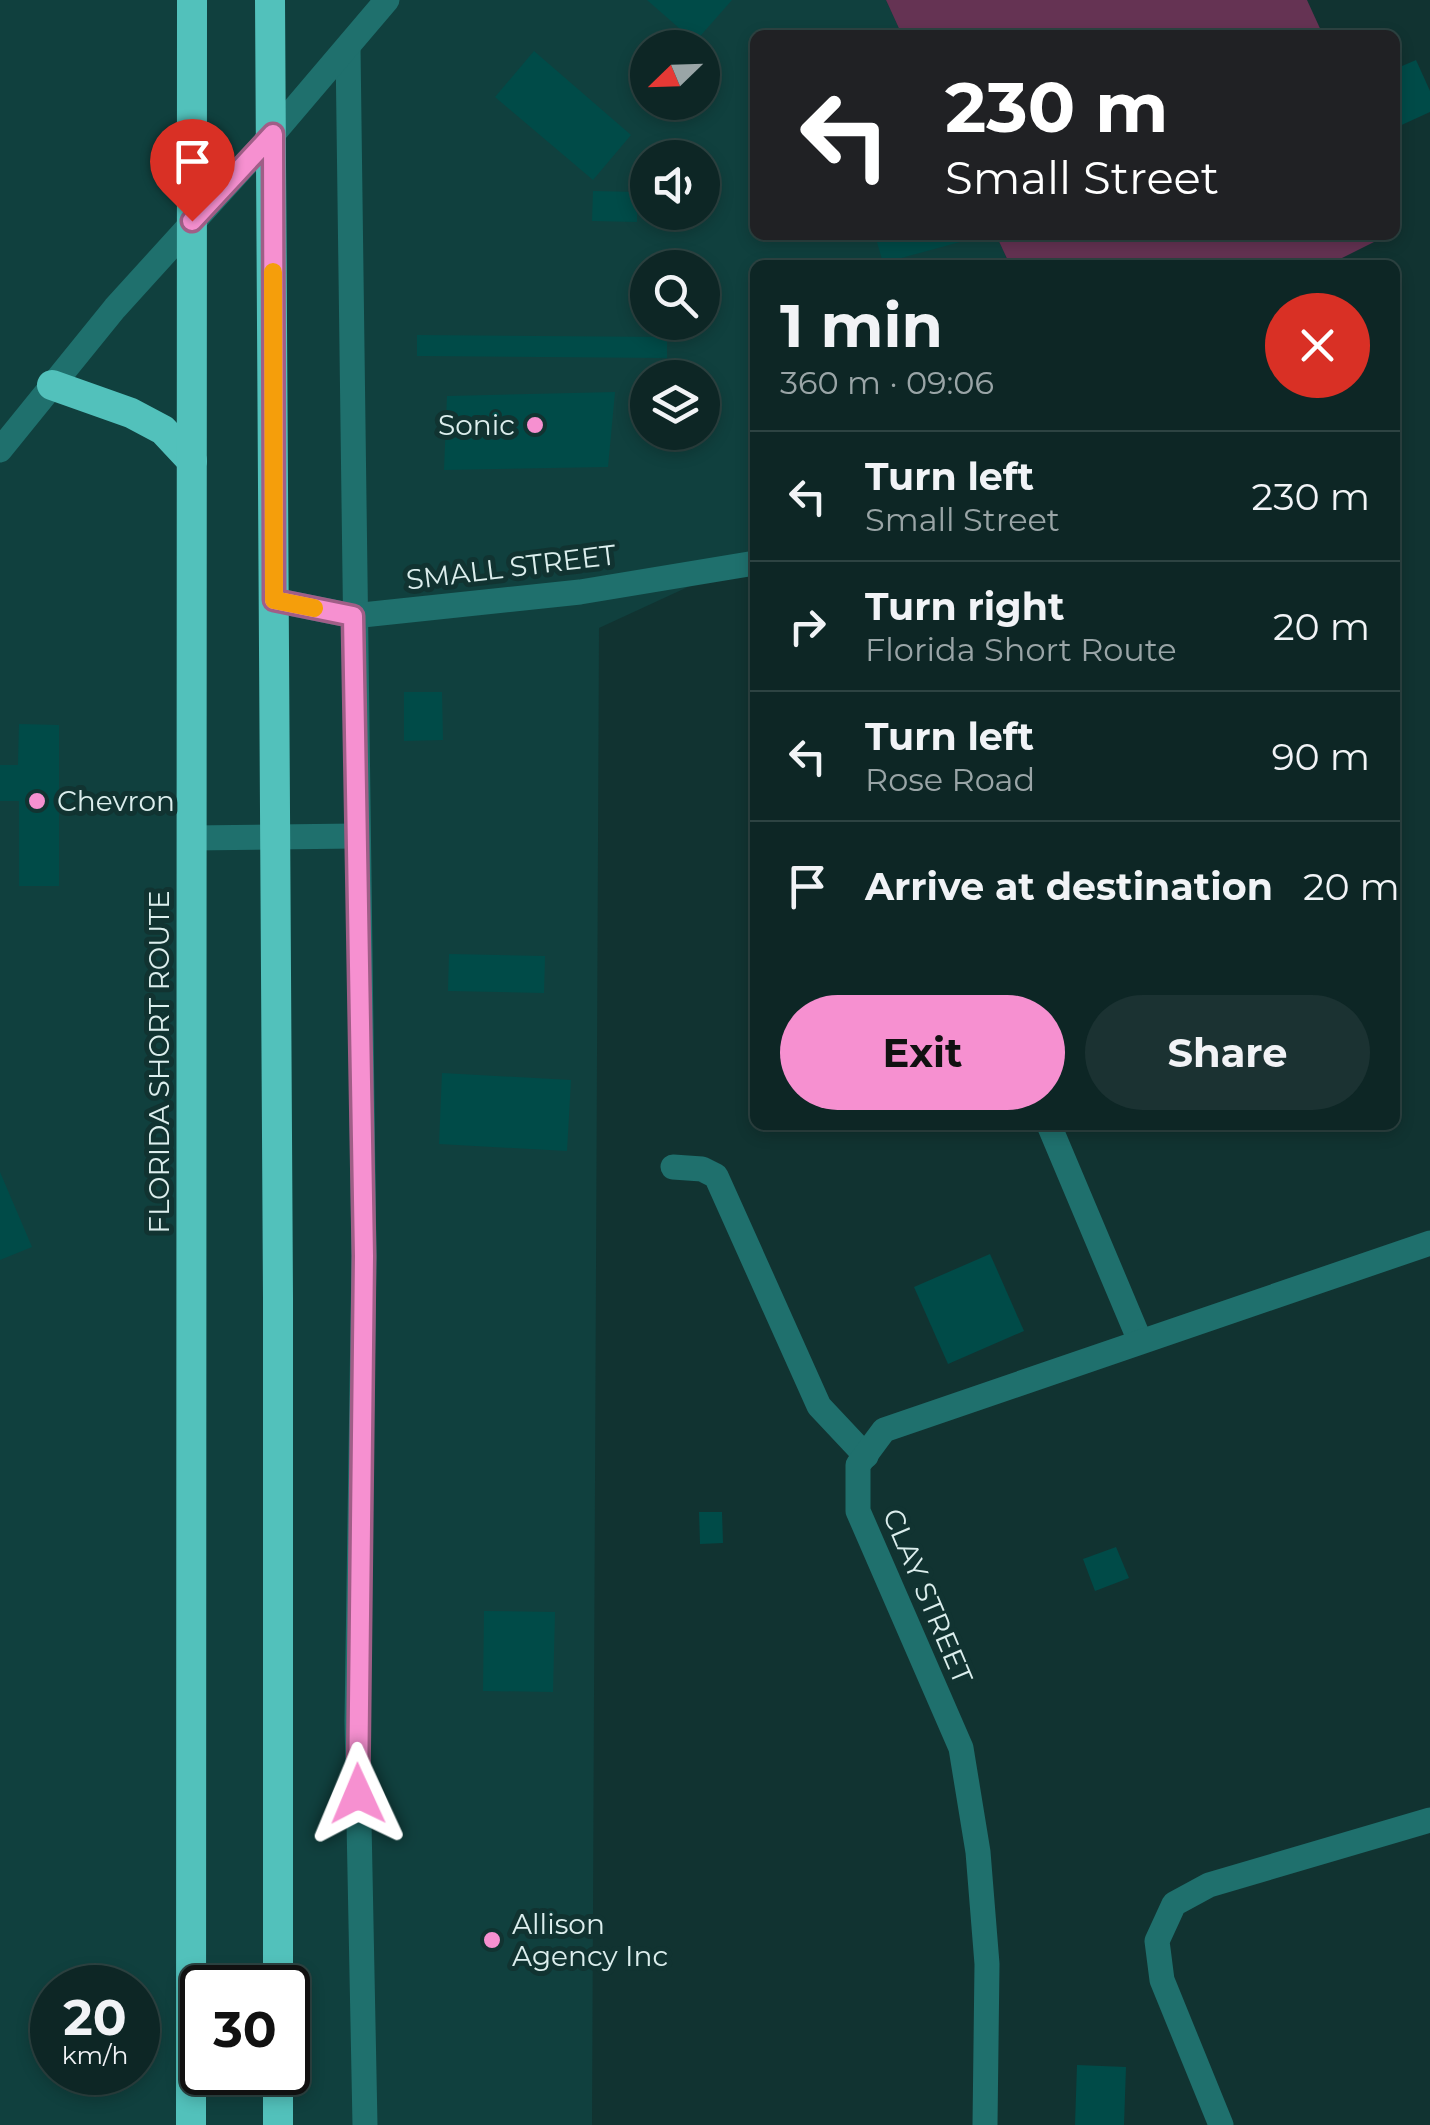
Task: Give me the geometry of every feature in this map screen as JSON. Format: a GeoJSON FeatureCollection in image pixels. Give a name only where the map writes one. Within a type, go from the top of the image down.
{"type":"FeatureCollection","features":[{"type":"Feature","properties":{"kind":"highway","name":"FLORIDA SHORT ROUTE"},"geometry":{"type":"LineString","coordinates":[[192,0],[197,1965]]}},
{"type":"Feature","properties":{"kind":"highway"},"geometry":{"type":"LineString","coordinates":[[270,0],[278,1965]]}},
{"type":"Feature","properties":{"kind":"highway"},"geometry":{"type":"LineString","coordinates":[[52,386],[131,412],[163,430],[192,462]]}},
{"type":"Feature","properties":{"kind":"highway","name":"FLORIDA SHORT ROUTE"},"geometry":{"type":"LineString","coordinates":[[191,2125],[192,2095]]}},
{"type":"Feature","properties":{"kind":"highway"},"geometry":{"type":"LineString","coordinates":[[278,2095],[278,2125]]}},
{"type":"Feature","properties":{"kind":"street"},"geometry":{"type":"LineString","coordinates":[[0,450],[192,221],[388,0]]}},
{"type":"Feature","properties":{"kind":"street"},"geometry":{"type":"LineString","coordinates":[[348,47],[364,1256],[357,1721],[366,2125]]}},
{"type":"Feature","properties":{"kind":"street","name":"SMALL STREET"},"geometry":{"type":"LineString","coordinates":[[274,600],[353,616],[580,592],[750,564]]}},
{"type":"Feature","properties":{"kind":"street"},"geometry":{"type":"LineString","coordinates":[[192,838],[356,836]]}},
{"type":"Feature","properties":{"kind":"street"},"geometry":{"type":"LineString","coordinates":[[1050,1130],[1140,1342]]}},
{"type":"Feature","properties":{"kind":"street"},"geometry":{"type":"LineString","coordinates":[[673,1167],[702,1169],[716,1176],[819,1406],[866,1456],[884,1430],[1430,1243]]}},
{"type":"Feature","properties":{"kind":"street","name":"CLAY STREET"},"geometry":{"type":"LineString","coordinates":[[866,1456],[858,1465],[858,1511],[961,1748],[978,1852],[987,1964],[985,2125]]}},
{"type":"Feature","properties":{"kind":"street"},"geometry":{"type":"LineString","coordinates":[[1221,2125],[1162,1980],[1157,1940],[1174,1904],[1208,1885],[1430,1820]]}},
{"type":"Feature","properties":{"kind":"shaded area"},"geometry":{"type":"Polygon","coordinates":[[[0,0],[886,0],[900,30],[750,30],[750,240],[998,240],[1008,260],[750,260],[750,558],[599,628],[592,2125],[0,2125],[0,0]]]}},
{"type":"Feature","properties":{"kind":"shaded area"},"geometry":{"type":"Polygon","coordinates":[[[886,0],[1307,0],[1321,30],[900,30],[886,0]]]}},
{"type":"Feature","properties":{"kind":"shaded area"},"geometry":{"type":"Polygon","coordinates":[[[998,240],[1378,240],[1338,260],[1008,260],[998,240]]]}},
{"type":"Feature","properties":{"kind":"building"},"geometry":{"type":"Polygon","coordinates":[[[647,0],[732,0],[706,30],[681,30],[647,0]]]}},
{"type":"Feature","properties":{"kind":"building"},"geometry":{"type":"Polygon","coordinates":[[[534,51],[631,135],[593,180],[495,97],[534,51]]]}},
{"type":"Feature","properties":{"kind":"building"},"geometry":{"type":"Polygon","coordinates":[[[1416,60],[1430,91],[1430,112],[1400,126],[1400,67],[1416,60]]]}},
{"type":"Feature","properties":{"kind":"building"},"geometry":{"type":"Polygon","coordinates":[[[593,191],[630,192],[630,222],[592,221],[593,191]]]}},
{"type":"Feature","properties":{"kind":"building"},"geometry":{"type":"Polygon","coordinates":[[[876,240],[967,240],[894,260],[882,260],[876,240]]]}},
{"type":"Feature","properties":{"kind":"building"},"geometry":{"type":"Polygon","coordinates":[[[417,335],[667,340],[667,358],[417,356],[417,335]]]}},
{"type":"Feature","properties":{"kind":"building"},"geometry":{"type":"Polygon","coordinates":[[[615,392],[608,467],[444,470],[447,396],[615,392]]]}},
{"type":"Feature","properties":{"kind":"building"},"geometry":{"type":"Polygon","coordinates":[[[404,692],[442,692],[443,740],[404,741],[404,692]]]}},
{"type":"Feature","properties":{"kind":"building"},"geometry":{"type":"Polygon","coordinates":[[[19,724],[59,725],[59,886],[19,886],[19,801],[0,801],[0,765],[18,765],[19,724]]]}},
{"type":"Feature","properties":{"kind":"building"},"geometry":{"type":"Polygon","coordinates":[[[449,954],[545,956],[544,993],[448,991],[449,954]]]}},
{"type":"Feature","properties":{"kind":"building"},"geometry":{"type":"Polygon","coordinates":[[[442,1073],[571,1080],[567,1151],[439,1144],[442,1073]]]}},
{"type":"Feature","properties":{"kind":"building"},"geometry":{"type":"Polygon","coordinates":[[[0,1172],[32,1247],[0,1260],[0,1172]]]}},
{"type":"Feature","properties":{"kind":"building"},"geometry":{"type":"Polygon","coordinates":[[[990,1254],[1024,1331],[948,1364],[914,1287],[990,1254]]]}},
{"type":"Feature","properties":{"kind":"building"},"geometry":{"type":"Polygon","coordinates":[[[699,1512],[722,1512],[723,1543],[700,1544],[699,1512]]]}},
{"type":"Feature","properties":{"kind":"building"},"geometry":{"type":"Polygon","coordinates":[[[1116,1547],[1129,1578],[1095,1591],[1083,1559],[1116,1547]]]}},
{"type":"Feature","properties":{"kind":"building"},"geometry":{"type":"Polygon","coordinates":[[[484,1611],[555,1612],[553,1692],[483,1691],[484,1611]]]}},
{"type":"Feature","properties":{"kind":"building"},"geometry":{"type":"Polygon","coordinates":[[[1077,2065],[1126,2067],[1124,2125],[1075,2125],[1077,2065]]]}},
{"type":"Feature","properties":{"kind":"slow traffic"},"geometry":{"type":"LineString","coordinates":[[273,272],[274,600],[314,608]]}},
{"type":"Feature","properties":{"kind":"place","name":"Sonic"},"geometry":{"type":"Point","coordinates":[535,425]}},
{"type":"Feature","properties":{"kind":"place","name":"Chevron"},"geometry":{"type":"Point","coordinates":[37,801]}},
{"type":"Feature","properties":{"kind":"place","name":"Allison Agency Inc"},"geometry":{"type":"Point","coordinates":[492,1940]}},
{"type":"Feature","properties":{"kind":"route"},"geometry":{"type":"LineString","coordinates":[[192,221],[273,134],[274,600],[353,616],[364,1256],[358,1794]]}}]}
